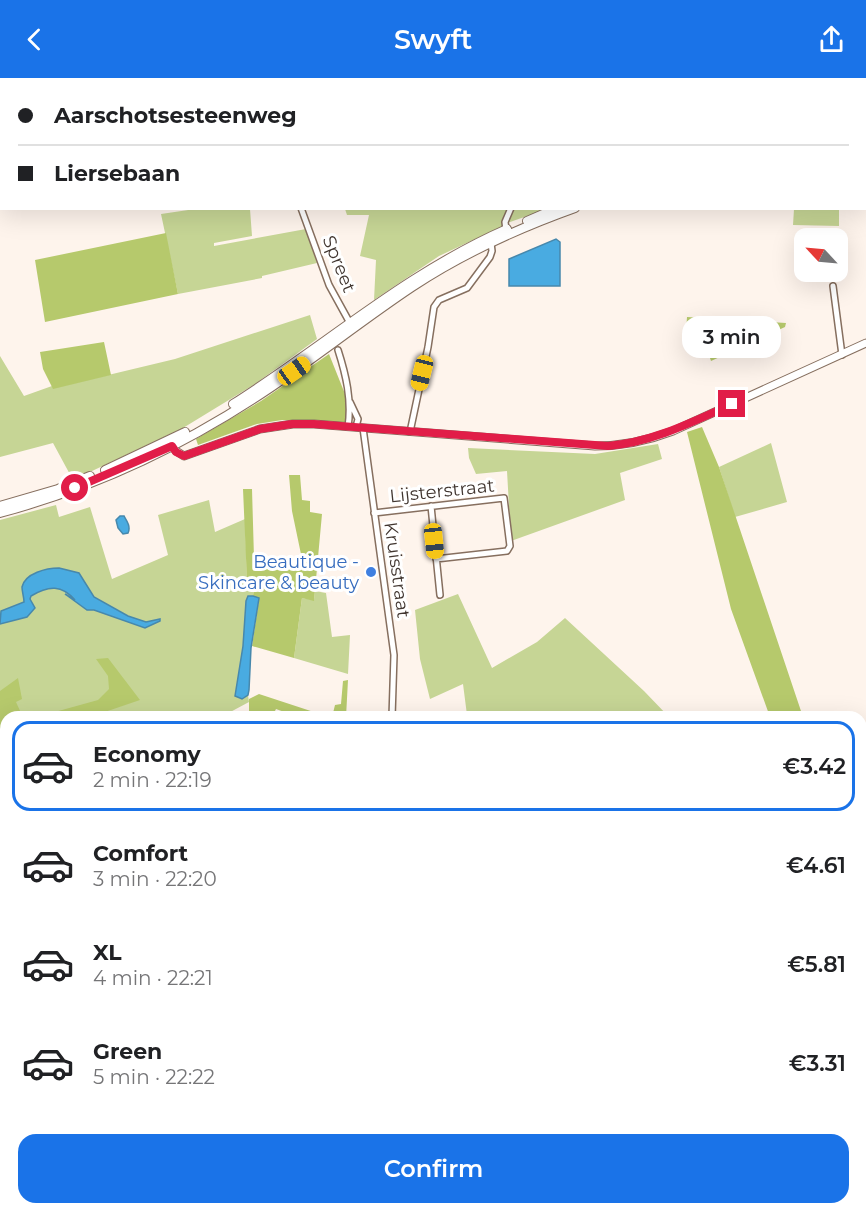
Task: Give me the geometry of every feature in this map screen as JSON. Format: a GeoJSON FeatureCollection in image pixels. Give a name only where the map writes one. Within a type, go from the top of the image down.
{"type":"FeatureCollection","features":[{"type":"Feature","properties":{"kind":"main road"},"geometry":{"type":"LineString","coordinates":[[351,326],[391,293],[432,267],[480,241],[552,210]]}},
{"type":"Feature","properties":{"kind":"main road"},"geometry":{"type":"LineString","coordinates":[[0,513],[75,488],[170,444],[414,286],[491,243],[570,210]]}},
{"type":"Feature","properties":{"kind":"main road"},"geometry":{"type":"LineString","coordinates":[[0,506],[58,489],[129,463]]}},
{"type":"Feature","properties":{"kind":"street","name":"Spreet"},"geometry":{"type":"LineString","coordinates":[[302,210],[329,285],[351,326]]}},
{"type":"Feature","properties":{"kind":"street"},"geometry":{"type":"LineString","coordinates":[[506,230],[505,222],[510,210]]}},
{"type":"Feature","properties":{"kind":"street"},"geometry":{"type":"LineString","coordinates":[[410,432],[434,307],[439,300],[463,291],[469,286],[490,256],[491,243]]}},
{"type":"Feature","properties":{"kind":"street"},"geometry":{"type":"LineString","coordinates":[[833,286],[842,355]]}},
{"type":"Feature","properties":{"kind":"street"},"geometry":{"type":"LineString","coordinates":[[170,444],[176,452],[184,456],[260,429],[314,424],[595,446],[636,443],[673,431],[866,343]]}},
{"type":"Feature","properties":{"kind":"street"},"geometry":{"type":"LineString","coordinates":[[338,350],[350,400],[358,419],[356,427]]}},
{"type":"Feature","properties":{"kind":"street","name":"Kruisstraat"},"geometry":{"type":"LineString","coordinates":[[356,427],[374,513],[394,655],[392,711]]}},
{"type":"Feature","properties":{"kind":"street","name":"Lijsterstraat"},"geometry":{"type":"LineString","coordinates":[[374,513],[504,498],[510,546],[507,551],[436,559]]}},
{"type":"Feature","properties":{"kind":"street"},"geometry":{"type":"LineString","coordinates":[[430,506],[440,595]]}},
{"type":"Feature","properties":{"kind":"green space"},"geometry":{"type":"Polygon","coordinates":[[[188,210],[250,210],[252,236],[214,243],[214,246],[306,229],[317,263],[262,276],[262,278],[178,294],[161,214],[188,210]]]}},
{"type":"Feature","properties":{"kind":"green space"},"geometry":{"type":"Polygon","coordinates":[[[346,210],[507,210],[502,220],[503,226],[439,256],[374,300],[376,260],[360,256],[369,215],[347,215],[346,210]]]}},
{"type":"Feature","properties":{"kind":"green space"},"geometry":{"type":"Polygon","coordinates":[[[513,210],[544,210],[507,223],[513,210]]]}},
{"type":"Feature","properties":{"kind":"green space"},"geometry":{"type":"Polygon","coordinates":[[[794,210],[839,210],[839,226],[793,225],[794,210]]]}},
{"type":"Feature","properties":{"kind":"green space"},"geometry":{"type":"Polygon","coordinates":[[[166,233],[178,294],[45,322],[35,260],[166,233]]]}},
{"type":"Feature","properties":{"kind":"green space"},"geometry":{"type":"Polygon","coordinates":[[[310,315],[317,339],[255,384],[183,428],[73,480],[53,443],[0,457],[0,356],[24,396],[52,386],[54,388],[175,359],[310,315]]]}},
{"type":"Feature","properties":{"kind":"green space"},"geometry":{"type":"Polygon","coordinates":[[[687,317],[786,323],[785,327],[711,361],[706,346],[685,348],[687,317]]]}},
{"type":"Feature","properties":{"kind":"green space"},"geometry":{"type":"Polygon","coordinates":[[[104,342],[111,375],[53,389],[43,369],[40,352],[104,342]]]}},
{"type":"Feature","properties":{"kind":"green space"},"geometry":{"type":"Polygon","coordinates":[[[329,354],[347,399],[346,423],[282,420],[257,424],[198,445],[196,439],[261,401],[329,354]]]}},
{"type":"Feature","properties":{"kind":"green space"},"geometry":{"type":"Polygon","coordinates":[[[702,427],[719,467],[801,711],[768,711],[731,609],[687,432],[702,427]]]}},
{"type":"Feature","properties":{"kind":"green space"},"geometry":{"type":"Polygon","coordinates":[[[771,443],[787,502],[735,517],[719,467],[771,443]]]}},
{"type":"Feature","properties":{"kind":"green space"},"geometry":{"type":"Polygon","coordinates":[[[658,444],[662,459],[620,473],[625,500],[511,541],[507,471],[476,474],[469,458],[468,448],[595,454],[658,444]]]}},
{"type":"Feature","properties":{"kind":"green space"},"geometry":{"type":"Polygon","coordinates":[[[289,475],[300,475],[302,500],[310,501],[310,512],[322,514],[314,601],[302,598],[294,658],[252,646],[259,599],[253,596],[255,580],[247,581],[243,489],[252,489],[254,558],[285,565],[291,564],[302,559],[292,511],[289,475]]]}},
{"type":"Feature","properties":{"kind":"green space"},"geometry":{"type":"Polygon","coordinates":[[[209,500],[215,532],[245,519],[247,580],[255,580],[253,596],[248,596],[246,601],[242,699],[248,695],[249,702],[232,711],[0,711],[0,520],[56,505],[59,517],[90,507],[112,579],[168,555],[158,515],[209,500]]]}},
{"type":"Feature","properties":{"kind":"green space"},"geometry":{"type":"Polygon","coordinates":[[[315,591],[326,593],[332,637],[350,635],[348,674],[294,658],[302,598],[314,600],[315,591]]]}},
{"type":"Feature","properties":{"kind":"green space"},"geometry":{"type":"Polygon","coordinates":[[[458,594],[492,668],[537,642],[565,618],[663,711],[466,711],[463,684],[430,699],[420,659],[415,610],[458,594]]]}},
{"type":"Feature","properties":{"kind":"green space"},"geometry":{"type":"Polygon","coordinates":[[[108,658],[140,700],[108,711],[58,711],[98,700],[109,689],[108,676],[96,659],[108,658]]]}},
{"type":"Feature","properties":{"kind":"green space"},"geometry":{"type":"Polygon","coordinates":[[[18,678],[22,699],[16,702],[20,711],[0,711],[0,691],[18,678]]]}},
{"type":"Feature","properties":{"kind":"green space"},"geometry":{"type":"Polygon","coordinates":[[[348,680],[346,711],[334,711],[335,705],[341,704],[343,681],[348,680]]]}},
{"type":"Feature","properties":{"kind":"green space"},"geometry":{"type":"Polygon","coordinates":[[[259,694],[311,711],[276,709],[275,711],[249,711],[249,699],[259,694]]]}},
{"type":"Feature","properties":{"kind":"water"},"geometry":{"type":"Polygon","coordinates":[[[556,239],[560,242],[560,286],[509,286],[509,259],[556,239]]]}},
{"type":"Feature","properties":{"kind":"water"},"geometry":{"type":"Polygon","coordinates":[[[124,516],[127,522],[128,533],[123,534],[118,528],[116,520],[124,516]]]}},
{"type":"Feature","properties":{"kind":"water"},"geometry":{"type":"Polygon","coordinates":[[[59,568],[79,573],[94,597],[128,616],[146,622],[160,619],[160,621],[145,628],[94,610],[87,610],[60,589],[49,588],[31,596],[30,599],[35,608],[27,617],[0,624],[1,611],[24,602],[22,587],[27,578],[43,570],[59,568]]]}},
{"type":"Feature","properties":{"kind":"water"},"geometry":{"type":"Polygon","coordinates":[[[248,596],[259,598],[251,648],[249,690],[248,695],[242,699],[235,696],[248,596]]]}},
{"type":"Feature","properties":{"kind":"place","name":"Beautique - Skincare & beauty"},"geometry":{"type":"Point","coordinates":[371,572]}},
{"type":"Feature","properties":{"kind":"route"},"geometry":{"type":"LineString","coordinates":[[75,488],[172,446],[176,452],[184,456],[274,426],[314,424],[608,446],[636,443],[660,436],[732,404]]}}]}
